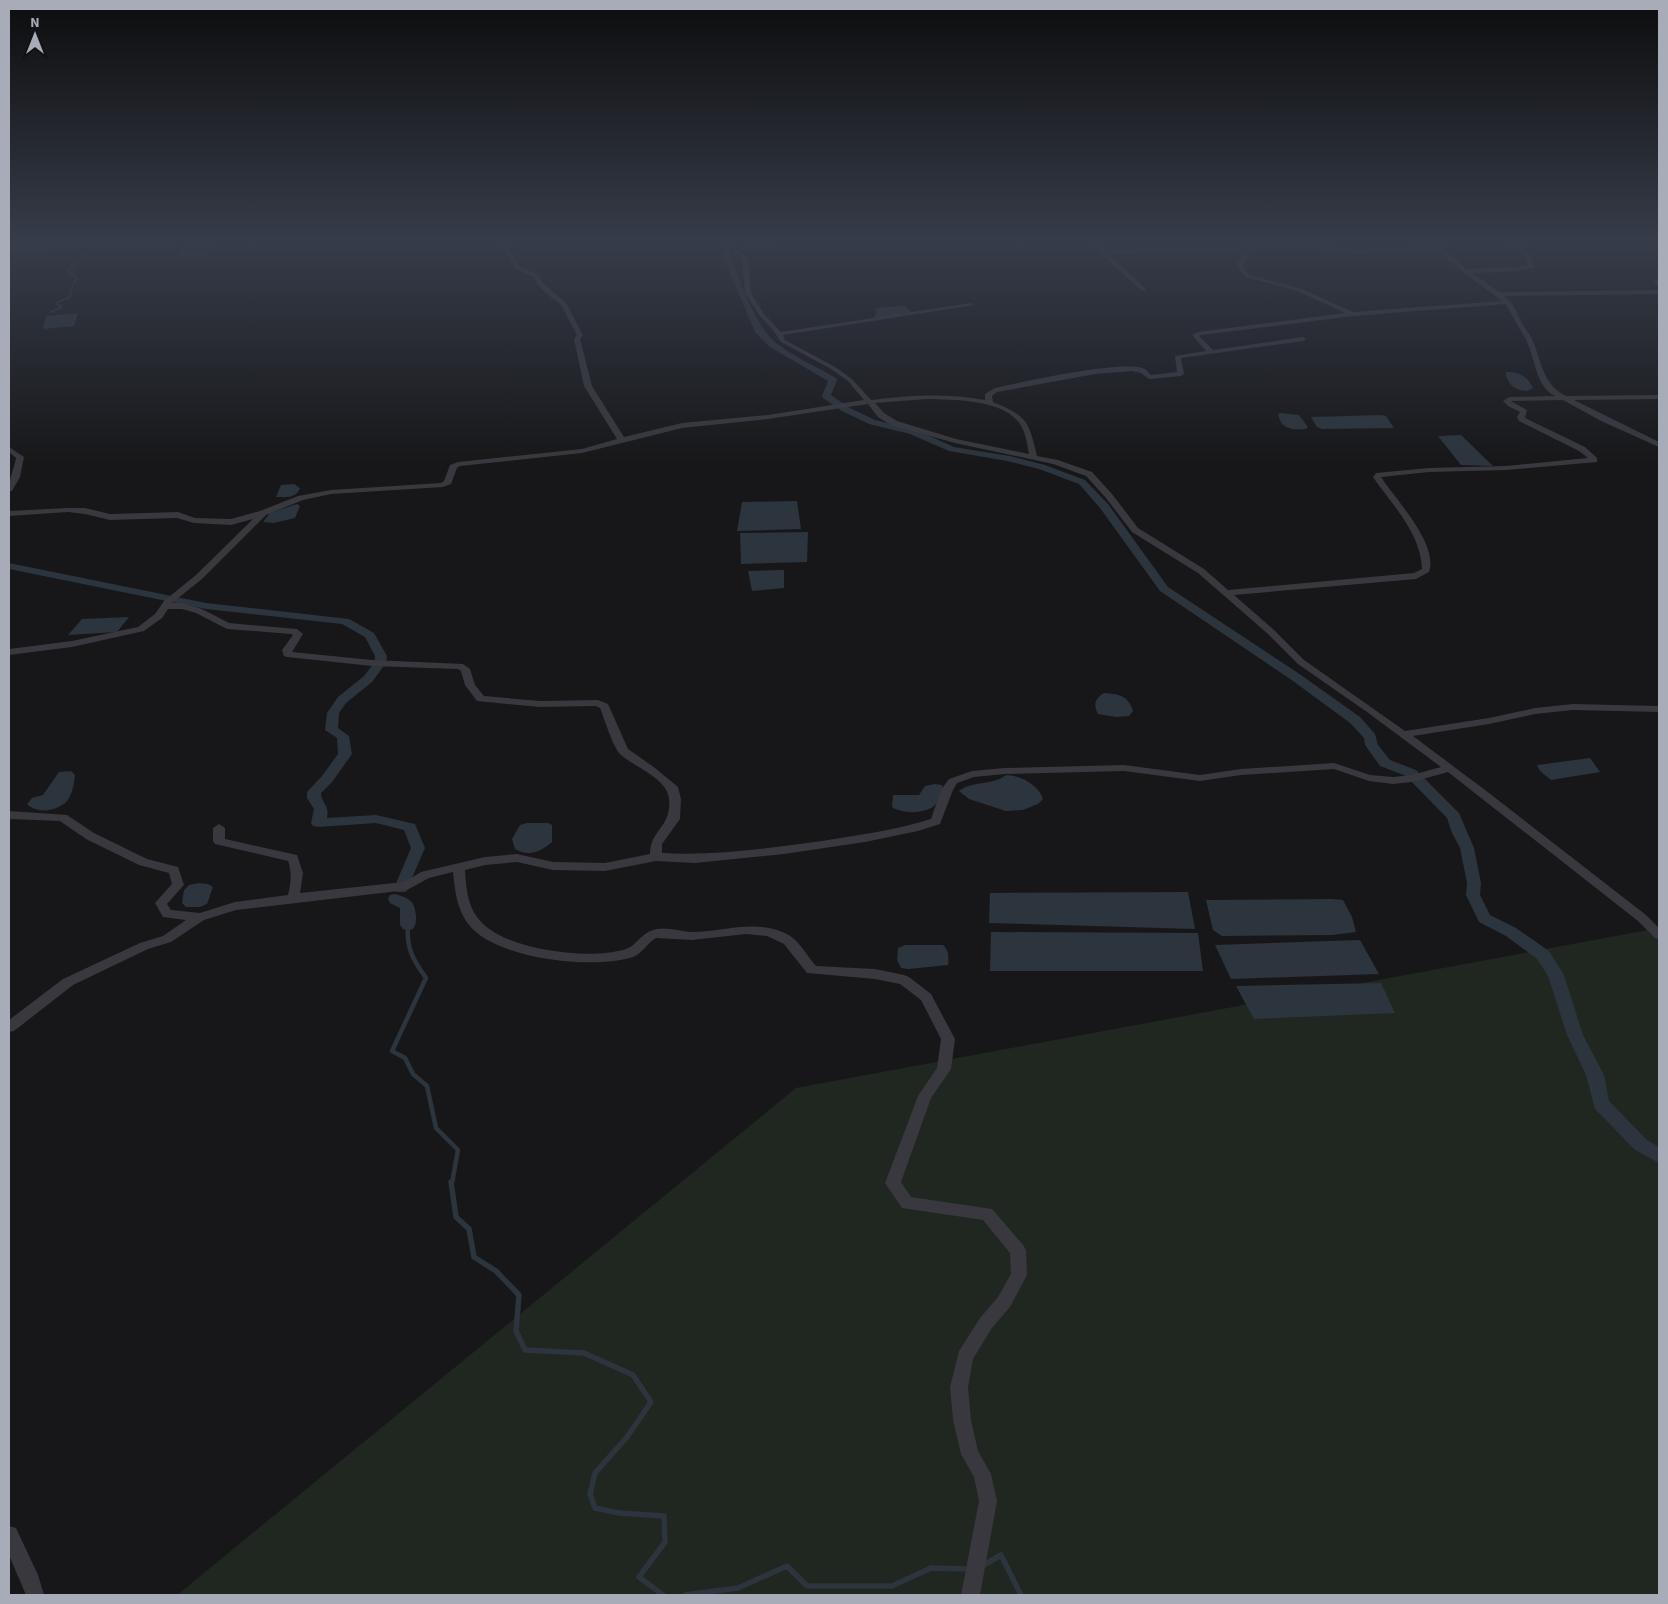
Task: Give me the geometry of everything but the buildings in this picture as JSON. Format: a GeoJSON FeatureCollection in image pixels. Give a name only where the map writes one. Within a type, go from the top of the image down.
{"type":"FeatureCollection","features":[{"type":"Feature","properties":{"kind":"street"},"geometry":{"type":"LineString","coordinates":[[569,314],[580,335],[577,339],[588,386],[622,440]]}},
{"type":"Feature","properties":{"kind":"street"},"geometry":{"type":"LineString","coordinates":[[761,314],[783,341],[833,368],[850,380],[881,415],[894,423],[956,442],[1055,462],[1089,474],[1135,530],[1200,571],[1301,662],[1404,734],[1485,795],[1642,918],[1659,935]]}},
{"type":"Feature","properties":{"kind":"street"},"geometry":{"type":"LineString","coordinates":[[779,334],[912,314]]}},
{"type":"Feature","properties":{"kind":"street"},"geometry":{"type":"LineString","coordinates":[[1212,352],[1201,344],[1195,335],[1353,314]]}},
{"type":"Feature","properties":{"kind":"street"},"geometry":{"type":"LineString","coordinates":[[1514,314],[1529,339],[1538,368],[1551,391],[1659,445]]}},
{"type":"Feature","properties":{"kind":"street"},"geometry":{"type":"LineString","coordinates":[[990,403],[988,396],[995,390],[1078,374],[1133,369],[1143,372],[1148,377],[1181,374],[1177,357],[1303,339]]}},
{"type":"Feature","properties":{"kind":"street"},"geometry":{"type":"LineString","coordinates":[[9,513],[85,510],[110,517],[178,515],[194,520],[231,522],[263,513],[301,498],[331,492],[443,485],[448,482],[452,467],[458,464],[582,451],[693,424],[829,409],[869,402],[942,397],[963,398],[990,403],[1011,412],[1027,427],[1034,457]]}},
{"type":"Feature","properties":{"kind":"street"},"geometry":{"type":"LineString","coordinates":[[1226,593],[1416,576],[1426,570],[1427,563],[1422,542],[1377,477],[1429,470],[1506,468],[1594,460],[1582,449],[1522,419],[1520,417],[1524,412],[1507,401],[1510,399],[1659,397]]}},
{"type":"Feature","properties":{"kind":"street"},"geometry":{"type":"LineString","coordinates":[[9,449],[20,457],[16,477],[9,489]]}},
{"type":"Feature","properties":{"kind":"street"},"geometry":{"type":"LineString","coordinates":[[9,652],[72,644],[141,629],[159,616],[167,603],[199,577],[263,513]]}},
{"type":"Feature","properties":{"kind":"street"},"geometry":{"type":"LineString","coordinates":[[166,606],[183,606],[199,611],[227,626],[294,631],[298,634],[287,650],[287,654],[372,663],[460,666],[465,669],[470,685],[481,699],[512,703],[598,703],[604,706],[623,751],[672,787],[675,799],[674,819],[656,844],[656,857]]}},
{"type":"Feature","properties":{"kind":"street"},"geometry":{"type":"LineString","coordinates":[[1404,734],[1488,721],[1535,711],[1572,707],[1659,709]]}},
{"type":"Feature","properties":{"kind":"street"},"geometry":{"type":"LineString","coordinates":[[9,1027],[68,982],[144,946],[167,939],[200,917],[234,906],[407,886],[426,875],[486,861],[518,858],[553,866],[605,867],[656,857],[696,859],[784,850],[865,838],[918,827],[936,821],[946,790],[953,781],[972,774],[1004,771],[1124,768],[1200,778],[1241,772],[1334,766],[1348,769],[1374,780],[1387,781],[1409,780],[1448,769]]}},
{"type":"Feature","properties":{"kind":"street"},"geometry":{"type":"LineString","coordinates":[[9,815],[63,818],[90,836],[143,862],[174,870],[178,885],[161,903],[167,914],[200,917]]}},
{"type":"Feature","properties":{"kind":"street"},"geometry":{"type":"LineString","coordinates":[[219,828],[219,841],[293,858],[297,867],[296,887],[293,898]]}},
{"type":"Feature","properties":{"kind":"street"},"geometry":{"type":"LineString","coordinates":[[459,867],[461,891],[469,916],[479,928],[496,939],[526,948],[579,959],[605,958],[634,952],[650,935],[671,933],[693,936],[740,929],[764,931],[780,935],[797,950],[812,970],[875,974],[904,980],[926,997],[948,1039],[947,1056],[944,1069],[925,1096],[893,1183],[907,1203],[987,1214],[1018,1251],[1019,1274],[1004,1302],[986,1323],[966,1357],[959,1387],[964,1429],[970,1454],[982,1474],[988,1501],[971,1595]]}},
{"type":"Feature","properties":{"kind":"street"},"geometry":{"type":"LineString","coordinates":[[9,1535],[35,1595]]}},
{"type":"Feature","properties":{"kind":"shaded area"},"geometry":{"type":"Polygon","coordinates":[[[78,314],[74,326],[43,329],[46,316],[78,314]]]}},
{"type":"Feature","properties":{"kind":"shaded area"},"geometry":{"type":"Polygon","coordinates":[[[876,314],[906,314],[874,318],[876,314]]]}},
{"type":"Feature","properties":{"kind":"shaded area"},"geometry":{"type":"Polygon","coordinates":[[[1506,372],[1515,373],[1529,380],[1533,388],[1527,391],[1519,390],[1512,386],[1506,376],[1506,372]]]}},
{"type":"Feature","properties":{"kind":"shaded area"},"geometry":{"type":"Polygon","coordinates":[[[1278,414],[1299,415],[1308,427],[1306,429],[1288,428],[1280,419],[1278,414]]]}},
{"type":"Feature","properties":{"kind":"shaded area"},"geometry":{"type":"Polygon","coordinates":[[[1386,416],[1394,428],[1322,429],[1317,427],[1311,417],[1386,416]]]}},
{"type":"Feature","properties":{"kind":"shaded area"},"geometry":{"type":"Polygon","coordinates":[[[1461,435],[1493,466],[1461,465],[1438,436],[1461,435]]]}},
{"type":"Feature","properties":{"kind":"shaded area"},"geometry":{"type":"Polygon","coordinates":[[[294,484],[300,488],[296,494],[290,497],[276,497],[281,485],[294,484]]]}},
{"type":"Feature","properties":{"kind":"shaded area"},"geometry":{"type":"Polygon","coordinates":[[[797,501],[801,529],[737,531],[742,502],[797,501]]]}},
{"type":"Feature","properties":{"kind":"shaded area"},"geometry":{"type":"Polygon","coordinates":[[[297,504],[300,506],[295,518],[274,523],[263,522],[270,513],[297,504]]]}},
{"type":"Feature","properties":{"kind":"shaded area"},"geometry":{"type":"Polygon","coordinates":[[[808,532],[807,562],[741,564],[740,533],[808,532]]]}},
{"type":"Feature","properties":{"kind":"shaded area"},"geometry":{"type":"Polygon","coordinates":[[[784,570],[784,588],[752,591],[748,571],[784,570]]]}},
{"type":"Feature","properties":{"kind":"shaded area"},"geometry":{"type":"Polygon","coordinates":[[[129,617],[117,632],[68,635],[82,619],[129,617]]]}},
{"type":"Feature","properties":{"kind":"shaded area"},"geometry":{"type":"Polygon","coordinates":[[[1104,693],[1123,697],[1129,702],[1133,711],[1129,716],[1116,717],[1098,714],[1096,702],[1104,693]]]}},
{"type":"Feature","properties":{"kind":"shaded area"},"geometry":{"type":"Polygon","coordinates":[[[1590,758],[1600,772],[1551,780],[1540,771],[1537,765],[1590,758]]]}},
{"type":"Feature","properties":{"kind":"shaded area"},"geometry":{"type":"Polygon","coordinates":[[[71,771],[75,775],[74,784],[66,802],[61,806],[49,810],[37,810],[27,804],[32,798],[43,795],[59,772],[71,771]]]}},
{"type":"Feature","properties":{"kind":"shaded area"},"geometry":{"type":"Polygon","coordinates":[[[1006,775],[1023,779],[1033,785],[1038,789],[1043,799],[1038,804],[1023,810],[1006,811],[969,799],[959,791],[970,785],[995,781],[1006,775]]]}},
{"type":"Feature","properties":{"kind":"shaded area"},"geometry":{"type":"Polygon","coordinates":[[[942,785],[943,788],[937,803],[930,809],[919,812],[907,812],[892,807],[893,795],[919,795],[925,786],[942,785]]]}},
{"type":"Feature","properties":{"kind":"shaded area"},"geometry":{"type":"Polygon","coordinates":[[[548,823],[552,825],[552,842],[530,853],[515,849],[512,839],[520,825],[548,823]]]}},
{"type":"Feature","properties":{"kind":"shaded area"},"geometry":{"type":"Polygon","coordinates":[[[208,884],[213,887],[207,904],[200,907],[186,907],[182,903],[184,890],[189,885],[208,884]]]}},
{"type":"Feature","properties":{"kind":"shaded area"},"geometry":{"type":"Polygon","coordinates":[[[1188,892],[1195,929],[989,923],[990,893],[1188,892]]]}},
{"type":"Feature","properties":{"kind":"shaded area"},"geometry":{"type":"Polygon","coordinates":[[[1206,900],[1343,900],[1352,917],[1356,932],[1333,935],[1222,936],[1213,930],[1206,900]]]}},
{"type":"Feature","properties":{"kind":"shaded area"},"geometry":{"type":"Polygon","coordinates":[[[1659,928],[1659,1595],[177,1595],[796,1088],[1659,928]]]}},
{"type":"Feature","properties":{"kind":"shaded area"},"geometry":{"type":"Polygon","coordinates":[[[991,932],[1198,933],[1203,971],[990,971],[991,932]]]}},
{"type":"Feature","properties":{"kind":"shaded area"},"geometry":{"type":"Polygon","coordinates":[[[1360,940],[1379,974],[1231,979],[1215,945],[1360,940]]]}},
{"type":"Feature","properties":{"kind":"shaded area"},"geometry":{"type":"Polygon","coordinates":[[[905,945],[943,945],[948,954],[948,965],[909,969],[901,968],[897,960],[898,948],[905,945]]]}},
{"type":"Feature","properties":{"kind":"shaded area"},"geometry":{"type":"Polygon","coordinates":[[[1381,983],[1395,1013],[1254,1019],[1236,986],[1381,983]]]}},
{"type":"Feature","properties":{"kind":"waterway"},"geometry":{"type":"LineString","coordinates":[[751,314],[758,330],[773,345],[833,380],[826,396],[845,409],[872,422],[913,432],[952,449],[1007,458],[1042,467],[1082,482],[1104,506],[1164,589],[1297,678],[1355,720],[1370,737],[1372,745],[1385,763],[1411,773],[1454,816],[1459,833],[1467,848],[1474,883],[1473,895],[1484,918],[1511,932],[1543,955],[1556,975],[1575,1035],[1595,1075],[1601,1104],[1641,1145],[1659,1156]]}},
{"type":"Feature","properties":{"kind":"waterway"},"geometry":{"type":"LineString","coordinates":[[9,566],[206,606],[345,621],[370,635],[381,656],[380,663],[368,679],[342,700],[333,713],[331,730],[343,736],[345,754],[327,779],[314,792],[314,798],[321,809],[318,823],[376,819],[410,827],[418,848],[401,888]]}},
{"type":"Feature","properties":{"kind":"waterway"},"geometry":{"type":"LineString","coordinates":[[395,899],[408,906],[408,925]]}},
{"type":"Feature","properties":{"kind":"waterway"},"geometry":{"type":"LineString","coordinates":[[408,925],[408,940],[411,953],[426,978],[392,1051],[405,1058],[413,1074],[427,1086],[436,1128],[458,1150],[452,1183]]}},
{"type":"Feature","properties":{"kind":"waterway"},"geometry":{"type":"LineString","coordinates":[[451,1182],[456,1217],[469,1229],[474,1257],[496,1271],[519,1295],[516,1331],[525,1350],[584,1353],[633,1375],[651,1402],[627,1437],[595,1473],[590,1494],[595,1508],[619,1513],[664,1516],[665,1542],[639,1577],[663,1595]]}},
{"type":"Feature","properties":{"kind":"waterway"},"geometry":{"type":"LineString","coordinates":[[982,1566],[1001,1555],[1021,1595]]}},
{"type":"Feature","properties":{"kind":"waterway"},"geometry":{"type":"LineString","coordinates":[[685,1595],[738,1588],[787,1566],[807,1586],[892,1586],[931,1568],[970,1569]]}}]}
